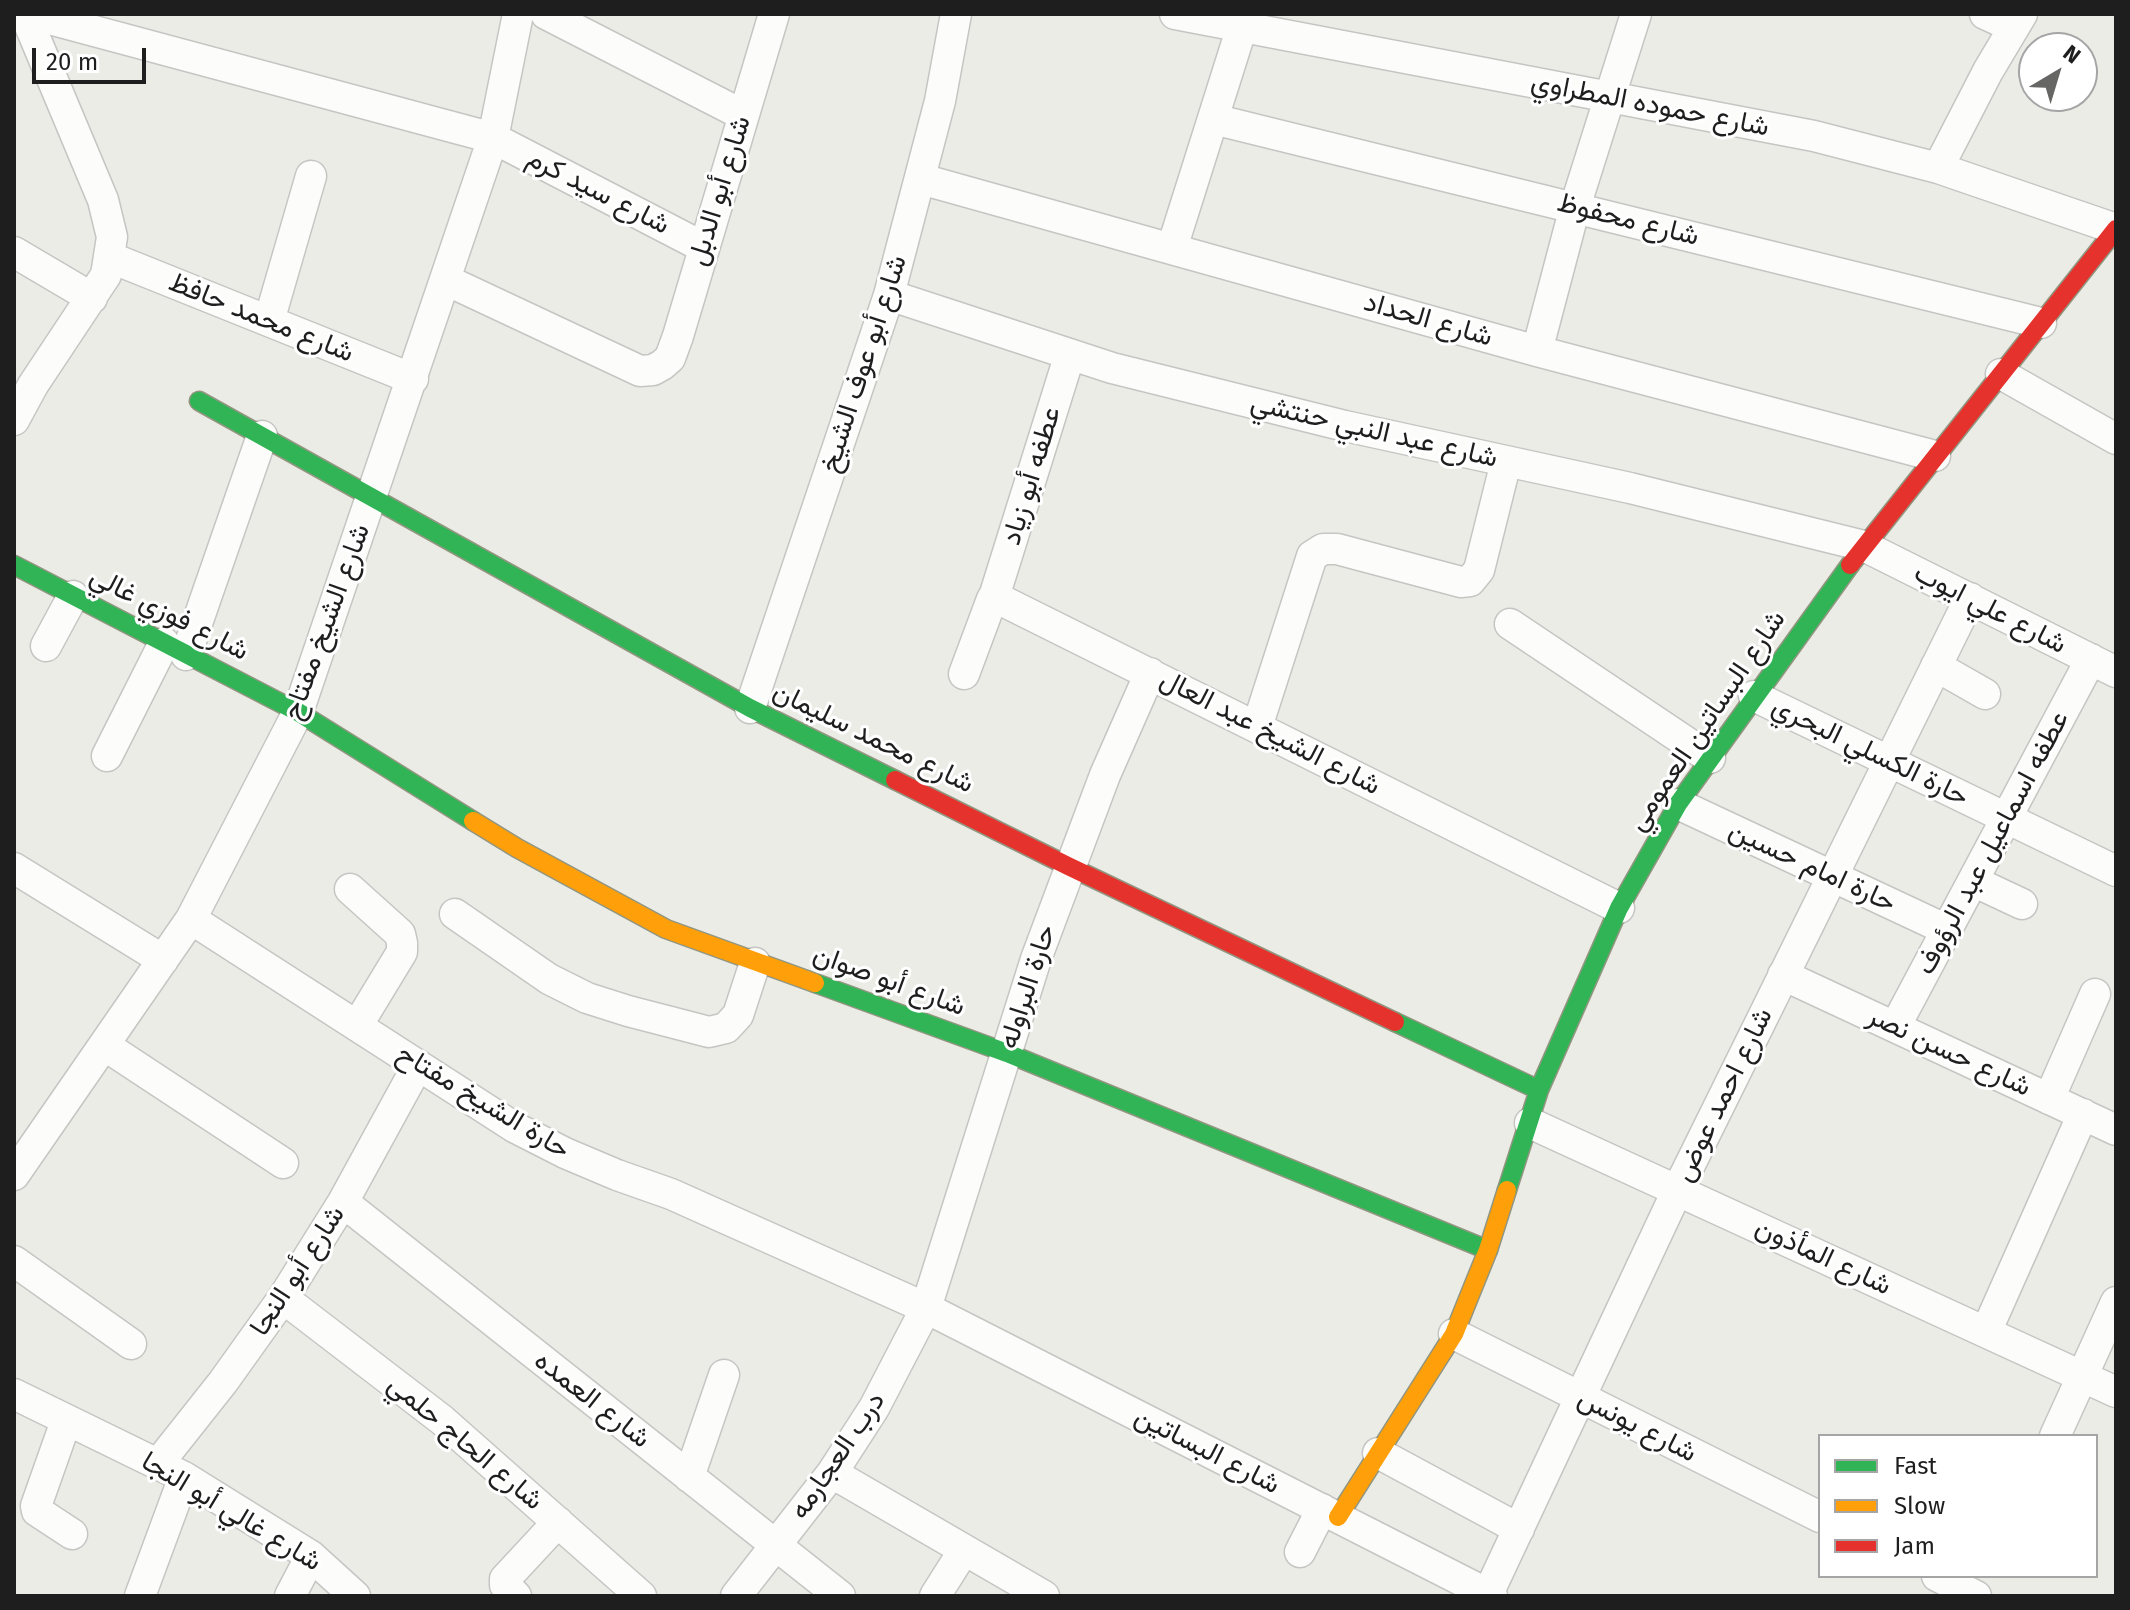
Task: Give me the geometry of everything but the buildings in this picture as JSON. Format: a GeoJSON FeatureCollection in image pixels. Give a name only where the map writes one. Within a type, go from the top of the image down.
{"type":"FeatureCollection","features":[{"type":"Feature","properties":{"kind":"street"},"geometry":{"type":"LineString","coordinates":[[14,420],[24,379],[92,298],[106,275],[112,237],[103,200],[27,40],[25,14]]}},
{"type":"Feature","properties":{"kind":"street","name":"شارع سيد كرم"},"geometry":{"type":"LineString","coordinates":[[31,14],[493,138],[703,247]]}},
{"type":"Feature","properties":{"kind":"street","name":"شارع الشيخ مفتاح"},"geometry":{"type":"LineString","coordinates":[[14,1175],[191,919],[298,712],[493,138],[518,14]]}},
{"type":"Feature","properties":{"kind":"street"},"geometry":{"type":"LineString","coordinates":[[546,14],[743,115]]}},
{"type":"Feature","properties":{"kind":"street","name":"شارع أبو الدبل"},"geometry":{"type":"LineString","coordinates":[[446,280],[640,371],[653,370],[662,365],[674,348],[774,14]]}},
{"type":"Feature","properties":{"kind":"street","name":"شارع أبو عوف الشيخ"},"geometry":{"type":"LineString","coordinates":[[750,708],[889,295],[940,101],[956,14]]}},
{"type":"Feature","properties":{"kind":"street","name":"شارع حموده المطراوي"},"geometry":{"type":"LineString","coordinates":[[1175,14],[1244,21],[1814,136],[1938,168],[2116,229]]}},
{"type":"Feature","properties":{"kind":"street"},"geometry":{"type":"LineString","coordinates":[[1537,351],[1575,207],[1636,14]]}},
{"type":"Feature","properties":{"kind":"street"},"geometry":{"type":"LineString","coordinates":[[1938,168],[2018,20],[1985,14]]}},
{"type":"Feature","properties":{"kind":"street"},"geometry":{"type":"LineString","coordinates":[[1172,248],[1244,21]]}},
{"type":"Feature","properties":{"kind":"street","name":"شارع محفوظ"},"geometry":{"type":"LineString","coordinates":[[1213,119],[2041,323]]}},
{"type":"Feature","properties":{"kind":"street"},"geometry":{"type":"LineString","coordinates":[[269,321],[311,176]]}},
{"type":"Feature","properties":{"kind":"street","name":"شارع الحداد"},"geometry":{"type":"LineString","coordinates":[[921,179],[1537,351],[1935,456]]}},
{"type":"Feature","properties":{"kind":"street","name":"شارع البساتين العمومي"},"geometry":{"type":"LineString","coordinates":[[1330,1513],[1378,1453],[1454,1334],[1488,1250],[1539,1090],[1619,908],[1678,804],[1864,546],[2116,229]]}},
{"type":"Feature","properties":{"kind":"street"},"geometry":{"type":"LineString","coordinates":[[14,252],[92,298]]}},
{"type":"Feature","properties":{"kind":"street","name":"شارع محمد حافظ"},"geometry":{"type":"LineString","coordinates":[[109,257],[413,379]]}},
{"type":"Feature","properties":{"kind":"street","name":"شارع عبد النبي حنتشي"},"geometry":{"type":"LineString","coordinates":[[889,295],[1112,368],[1345,426],[1630,488],[1864,546]]}},
{"type":"Feature","properties":{"kind":"street","name":"عطفه أبو زياد"},"geometry":{"type":"LineString","coordinates":[[994,597],[1070,354]]}},
{"type":"Feature","properties":{"kind":"street"},"geometry":{"type":"LineString","coordinates":[[2001,374],[2116,439]]}},
{"type":"Feature","properties":{"kind":"street","name":"شارع محمد سليمان"},"geometry":{"type":"LineString","coordinates":[[199,401],[750,708],[1068,866],[1539,1090]]}},
{"type":"Feature","properties":{"kind":"street"},"geometry":{"type":"LineString","coordinates":[[107,756],[175,649],[262,436]]}},
{"type":"Feature","properties":{"kind":"street"},"geometry":{"type":"LineString","coordinates":[[1257,727],[1312,556],[1323,549],[1337,549],[1461,582],[1470,581],[1479,570],[1506,462]]}},
{"type":"Feature","properties":{"kind":"street","name":"شارع علي ايوب"},"geometry":{"type":"LineString","coordinates":[[1864,546],[2104,666]]}},
{"type":"Feature","properties":{"kind":"street","name":"شارع فوزي غالي"},"geometry":{"type":"LineString","coordinates":[[14,565],[298,712]]}},
{"type":"Feature","properties":{"kind":"street"},"geometry":{"type":"LineString","coordinates":[[46,646],[73,596]]}},
{"type":"Feature","properties":{"kind":"street"},"geometry":{"type":"LineString","coordinates":[[964,674],[994,597]]}},
{"type":"Feature","properties":{"kind":"street","name":"شارع الشيخ عبد العال"},"geometry":{"type":"LineString","coordinates":[[994,597],[1619,908]]}},
{"type":"Feature","properties":{"kind":"street","name":"شارع احمد عوض"},"geometry":{"type":"LineString","coordinates":[[1489,1595],[1677,1191],[1970,598]]}},
{"type":"Feature","properties":{"kind":"street"},"geometry":{"type":"LineString","coordinates":[[1510,624],[1710,758]]}},
{"type":"Feature","properties":{"kind":"street"},"geometry":{"type":"LineString","coordinates":[[1936,666],[1985,694]]}},
{"type":"Feature","properties":{"kind":"street","name":"عطفه اسماعيل عبد الرؤوف"},"geometry":{"type":"LineString","coordinates":[[1895,1027],[2006,818],[2104,666]]}},
{"type":"Feature","properties":{"kind":"street","name":"حارة البراوله"},"geometry":{"type":"LineString","coordinates":[[926,1308],[1068,866],[1150,673]]}},
{"type":"Feature","properties":{"kind":"street","name":"حارة الكسلي البحري"},"geometry":{"type":"LineString","coordinates":[[1754,696],[2116,871]]}},
{"type":"Feature","properties":{"kind":"street","name":"شارع أبو صوان"},"geometry":{"type":"LineString","coordinates":[[298,712],[517,848],[666,929],[1007,1053],[1488,1250]]}},
{"type":"Feature","properties":{"kind":"street","name":"حارة امام حسين"},"geometry":{"type":"LineString","coordinates":[[1678,804],[1947,930]]}},
{"type":"Feature","properties":{"kind":"street"},"geometry":{"type":"LineString","coordinates":[[14,868],[163,960]]}},
{"type":"Feature","properties":{"kind":"street"},"geometry":{"type":"LineString","coordinates":[[1973,881],[2022,904]]}},
{"type":"Feature","properties":{"kind":"street"},"geometry":{"type":"LineString","coordinates":[[350,889],[400,934],[402,943],[402,952],[357,1026]]}},
{"type":"Feature","properties":{"kind":"street"},"geometry":{"type":"LineString","coordinates":[[455,914],[549,979],[587,998],[709,1032],[726,1028],[738,1015],[755,963]]}},
{"type":"Feature","properties":{"kind":"street","name":"حارة الشيخ مفتاح"},"geometry":{"type":"LineString","coordinates":[[191,919],[502,1119],[565,1153],[671,1194],[926,1308]]}},
{"type":"Feature","properties":{"kind":"street","name":"شارع حسن نصر"},"geometry":{"type":"LineString","coordinates":[[1783,975],[2116,1130]]}},
{"type":"Feature","properties":{"kind":"street"},"geometry":{"type":"LineString","coordinates":[[2049,1099],[2095,994]]}},
{"type":"Feature","properties":{"kind":"street"},"geometry":{"type":"LineString","coordinates":[[104,1045],[283,1163]]}},
{"type":"Feature","properties":{"kind":"street","name":"شارع أبو النجا"},"geometry":{"type":"LineString","coordinates":[[140,1596],[171,1470],[223,1382],[283,1298],[343,1202],[418,1065]]}},
{"type":"Feature","properties":{"kind":"street"},"geometry":{"type":"LineString","coordinates":[[1986,1332],[2083,1114]]}},
{"type":"Feature","properties":{"kind":"street","name":"شارع المأذون"},"geometry":{"type":"LineString","coordinates":[[1530,1123],[2116,1392]]}},
{"type":"Feature","properties":{"kind":"street","name":"شارع العمده"},"geometry":{"type":"LineString","coordinates":[[343,1202],[840,1596]]}},
{"type":"Feature","properties":{"kind":"street"},"geometry":{"type":"LineString","coordinates":[[14,1261],[131,1344]]}},
{"type":"Feature","properties":{"kind":"street","name":"شارع الحاج حلمي"},"geometry":{"type":"LineString","coordinates":[[283,1298],[442,1420],[641,1596]]}},
{"type":"Feature","properties":{"kind":"street"},"geometry":{"type":"LineString","coordinates":[[2056,1434],[2116,1302]]}},
{"type":"Feature","properties":{"kind":"street","name":"درب العجارمه"},"geometry":{"type":"LineString","coordinates":[[736,1596],[832,1473],[881,1395],[926,1308]]}},
{"type":"Feature","properties":{"kind":"street","name":"شارع البساتين"},"geometry":{"type":"LineString","coordinates":[[926,1308],[1489,1595]]}},
{"type":"Feature","properties":{"kind":"street","name":"شارع يونس"},"geometry":{"type":"LineString","coordinates":[[1454,1334],[1818,1516]]}},
{"type":"Feature","properties":{"kind":"street"},"geometry":{"type":"LineString","coordinates":[[689,1477],[724,1375]]}},
{"type":"Feature","properties":{"kind":"street","name":"شارع غالي أبو النجا"},"geometry":{"type":"LineString","coordinates":[[14,1394],[171,1470],[311,1556],[355,1596]]}},
{"type":"Feature","properties":{"kind":"street"},"geometry":{"type":"LineString","coordinates":[[66,1421],[36,1506],[37,1511],[72,1534]]}},
{"type":"Feature","properties":{"kind":"street"},"geometry":{"type":"LineString","coordinates":[[1378,1453],[1519,1529]]}},
{"type":"Feature","properties":{"kind":"street"},"geometry":{"type":"LineString","coordinates":[[832,1473],[1044,1596]]}},
{"type":"Feature","properties":{"kind":"street"},"geometry":{"type":"LineString","coordinates":[[1300,1552],[1330,1513]]}},
{"type":"Feature","properties":{"kind":"street"},"geometry":{"type":"LineString","coordinates":[[516,1596],[505,1585],[505,1579],[558,1522]]}},
{"type":"Feature","properties":{"kind":"street"},"geometry":{"type":"LineString","coordinates":[[935,1596],[964,1550]]}},
{"type":"Feature","properties":{"kind":"street"},"geometry":{"type":"LineString","coordinates":[[290,1596],[311,1556]]}},
{"type":"Feature","properties":{"kind":"street"},"geometry":{"type":"LineString","coordinates":[[1942,1578],[1977,1591]]}},
{"type":"Feature","properties":{"kind":"traffic: fast"},"geometry":{"type":"LineString","coordinates":[[199,401],[750,708],[895,780]]}},
{"type":"Feature","properties":{"kind":"traffic: fast"},"geometry":{"type":"LineString","coordinates":[[14,565],[298,712],[473,821]]}},
{"type":"Feature","properties":{"kind":"traffic: fast"},"geometry":{"type":"LineString","coordinates":[[1507,1190],[1539,1090],[1619,908],[1678,804],[1850,565]]}},
{"type":"Feature","properties":{"kind":"traffic: fast"},"geometry":{"type":"LineString","coordinates":[[815,983],[1007,1053],[1488,1250]]}},
{"type":"Feature","properties":{"kind":"traffic: fast"},"geometry":{"type":"LineString","coordinates":[[1395,1022],[1539,1090]]}},
{"type":"Feature","properties":{"kind":"traffic: slow"},"geometry":{"type":"LineString","coordinates":[[473,821],[666,929],[815,983]]}},
{"type":"Feature","properties":{"kind":"traffic: slow"},"geometry":{"type":"LineString","coordinates":[[1338,1517],[1454,1334],[1488,1250],[1507,1190]]}},
{"type":"Feature","properties":{"kind":"traffic: jam"},"geometry":{"type":"LineString","coordinates":[[1850,565],[2116,229]]}},
{"type":"Feature","properties":{"kind":"traffic: jam"},"geometry":{"type":"LineString","coordinates":[[895,780],[1395,1022]]}}]}
